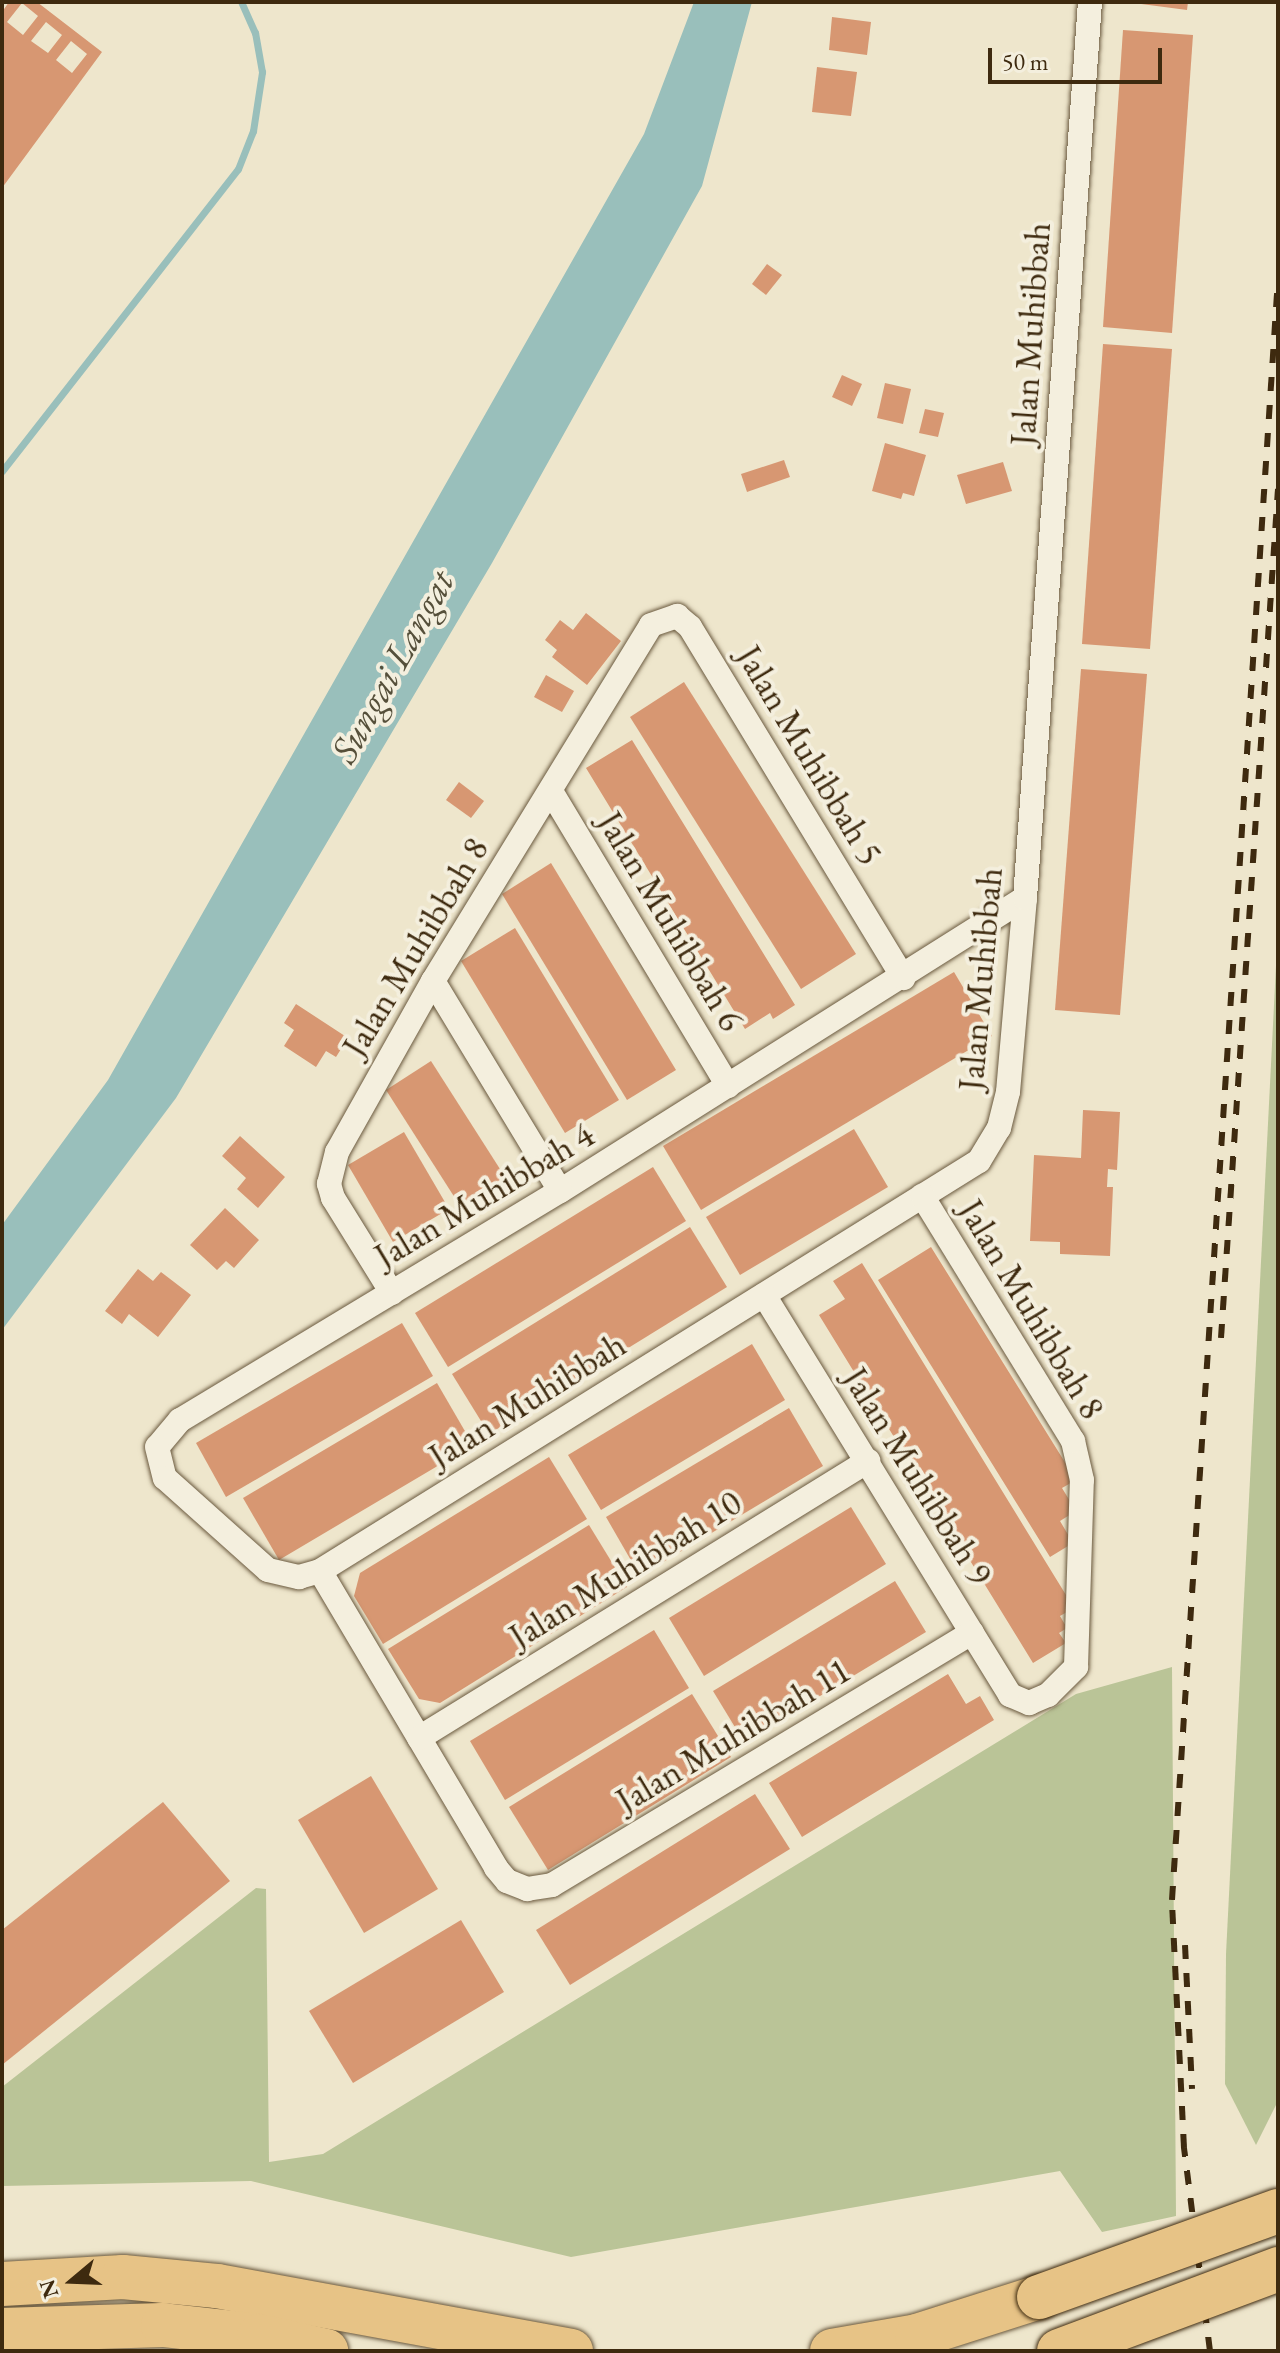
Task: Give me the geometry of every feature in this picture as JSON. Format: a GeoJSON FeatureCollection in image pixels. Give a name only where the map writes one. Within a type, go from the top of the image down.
{"type":"FeatureCollection","features":[{"type":"Feature","properties":{"kind":"highway"},"geometry":{"type":"LineString","coordinates":[[832,2351],[917,2336],[1039,2297],[1278,2211]]}},
{"type":"Feature","properties":{"kind":"highway"},"geometry":{"type":"LineString","coordinates":[[1059,2351],[1278,2269]]}},
{"type":"Feature","properties":{"kind":"highway"},"geometry":{"type":"LineString","coordinates":[[2,2284],[123,2277],[217,2286],[571,2351]]}},
{"type":"Feature","properties":{"kind":"highway"},"geometry":{"type":"LineString","coordinates":[[2,2330],[163,2325],[259,2336],[326,2351]]}},
{"type":"Feature","properties":{"kind":"street","name":"Jalan Muhibbah"},"geometry":{"type":"LineString","coordinates":[[310,1574],[979,1161],[999,1128],[1008,1092],[1025,898],[1090,2]]}},
{"type":"Feature","properties":{"kind":"street","name":"Jalan Muhibbah 5"},"geometry":{"type":"LineString","coordinates":[[637,642],[664,618],[677,616],[690,627],[903,978]]}},
{"type":"Feature","properties":{"kind":"street","name":"Jalan Muhibbah 8"},"geometry":{"type":"LineString","coordinates":[[392,1293],[333,1198],[329,1184],[337,1152],[433,981],[552,793],[637,642]]}},
{"type":"Feature","properties":{"kind":"street","name":"Jalan Muhibbah 6"},"geometry":{"type":"LineString","coordinates":[[552,793],[728,1086]]}},
{"type":"Feature","properties":{"kind":"street","name":"Jalan Muhibbah 4"},"geometry":{"type":"LineString","coordinates":[[310,1574],[268,1570],[165,1478],[157,1447],[180,1420],[560,1191],[903,978],[1025,898]]}},
{"type":"Feature","properties":{"kind":"street"},"geometry":{"type":"LineString","coordinates":[[433,981],[560,1191]]}},
{"type":"Feature","properties":{"kind":"street","name":"Jalan Muhibbah 8"},"geometry":{"type":"LineString","coordinates":[[922,1196],[1073,1441],[1082,1480],[1076,1667],[1048,1695],[1029,1703],[1010,1695]]}},
{"type":"Feature","properties":{"kind":"street","name":"Jalan Muhibbah 9"},"geometry":{"type":"LineString","coordinates":[[764,1295],[1010,1695]]}},
{"type":"Feature","properties":{"kind":"street","name":"Jalan Muhibbah 10"},"geometry":{"type":"LineString","coordinates":[[419,1738],[868,1461]]}},
{"type":"Feature","properties":{"kind":"street"},"geometry":{"type":"LineString","coordinates":[[310,1574],[419,1738]]}},
{"type":"Feature","properties":{"kind":"street","name":"Jalan Muhibbah 11"},"geometry":{"type":"LineString","coordinates":[[419,1738],[496,1868],[507,1881],[527,1889],[552,1885],[972,1633]]}},
{"type":"Feature","properties":{"kind":"green space"},"geometry":{"type":"Polygon","coordinates":[[[1278,926],[1278,2101],[1256,2145],[1225,2084],[1226,1954],[1278,926]]]}},
{"type":"Feature","properties":{"kind":"green space"},"geometry":{"type":"Polygon","coordinates":[[[1172,1667],[1176,2216],[1102,2232],[1060,2171],[571,2257],[251,2181],[2,2186],[2,2087],[256,1888],[266,1889],[269,2162],[323,2154],[1076,1694],[1172,1667]]]}},
{"type":"Feature","properties":{"kind":"water","name":"Sungai Langat"},"geometry":{"type":"Polygon","coordinates":[[[694,2],[752,2],[702,186],[492,563],[176,1098],[2,1330],[2,1225],[108,1080],[644,134],[694,2]]]}},
{"type":"Feature","properties":{"kind":"building"},"geometry":{"type":"Polygon","coordinates":[[[9,2],[37,2],[102,52],[2,188],[2,12],[9,2]],[[22,3],[7,22],[23,35],[38,16],[22,3]],[[46,22],[31,41],[48,53],[62,35],[46,22]],[[71,41],[56,60],[72,73],[87,54],[71,41]]]}},
{"type":"Feature","properties":{"kind":"building"},"geometry":{"type":"Polygon","coordinates":[[[1126,2],[1188,2],[1187,10],[1126,2]]]}},
{"type":"Feature","properties":{"kind":"building"},"geometry":{"type":"Polygon","coordinates":[[[832,17],[871,22],[867,55],[829,50],[832,17]]]}},
{"type":"Feature","properties":{"kind":"building"},"geometry":{"type":"Polygon","coordinates":[[[1123,30],[1193,35],[1172,333],[1103,327],[1123,30]]]}},
{"type":"Feature","properties":{"kind":"building"},"geometry":{"type":"Polygon","coordinates":[[[817,67],[857,72],[851,116],[812,112],[817,67]]]}},
{"type":"Feature","properties":{"kind":"building"},"geometry":{"type":"Polygon","coordinates":[[[767,264],[782,275],[766,295],[752,284],[767,264]]]}},
{"type":"Feature","properties":{"kind":"building"},"geometry":{"type":"Polygon","coordinates":[[[1103,344],[1172,349],[1150,649],[1082,644],[1103,344]]]}},
{"type":"Feature","properties":{"kind":"building"},"geometry":{"type":"Polygon","coordinates":[[[842,375],[862,384],[852,406],[832,397],[842,375]]]}},
{"type":"Feature","properties":{"kind":"building"},"geometry":{"type":"Polygon","coordinates":[[[885,383],[911,389],[903,424],[877,418],[885,383]]]}},
{"type":"Feature","properties":{"kind":"building"},"geometry":{"type":"Polygon","coordinates":[[[925,409],[944,413],[938,437],[919,433],[925,409]]]}},
{"type":"Feature","properties":{"kind":"building"},"geometry":{"type":"Polygon","coordinates":[[[885,443],[926,455],[914,496],[903,493],[901,499],[872,491],[885,443]]]}},
{"type":"Feature","properties":{"kind":"building"},"geometry":{"type":"Polygon","coordinates":[[[784,460],[790,477],[747,492],[741,474],[784,460]]]}},
{"type":"Feature","properties":{"kind":"building"},"geometry":{"type":"Polygon","coordinates":[[[1003,462],[1012,491],[966,504],[957,475],[1003,462]]]}},
{"type":"Feature","properties":{"kind":"building"},"geometry":{"type":"Polygon","coordinates":[[[586,613],[621,641],[587,685],[552,657],[557,650],[545,640],[560,620],[573,630],[586,613]]]}},
{"type":"Feature","properties":{"kind":"building"},"geometry":{"type":"Polygon","coordinates":[[[1081,669],[1147,674],[1120,1015],[1055,1010],[1081,669]]]}},
{"type":"Feature","properties":{"kind":"building"},"geometry":{"type":"Polygon","coordinates":[[[546,675],[574,691],[562,712],[534,697],[546,675]]]}},
{"type":"Feature","properties":{"kind":"building"},"geometry":{"type":"Polygon","coordinates":[[[684,682],[856,954],[801,989],[630,717],[684,682]]]}},
{"type":"Feature","properties":{"kind":"building"},"geometry":{"type":"Polygon","coordinates":[[[632,740],[795,1005],[773,1019],[770,1013],[745,1029],[586,768],[632,740]]]}},
{"type":"Feature","properties":{"kind":"building"},"geometry":{"type":"Polygon","coordinates":[[[459,782],[484,801],[471,818],[446,800],[459,782]]]}},
{"type":"Feature","properties":{"kind":"building"},"geometry":{"type":"Polygon","coordinates":[[[551,863],[676,1070],[627,1100],[502,894],[551,863]]]}},
{"type":"Feature","properties":{"kind":"building"},"geometry":{"type":"Polygon","coordinates":[[[515,928],[619,1100],[565,1133],[461,961],[515,928]]]}},
{"type":"Feature","properties":{"kind":"building"},"geometry":{"type":"Polygon","coordinates":[[[954,972],[992,1036],[701,1210],[663,1146],[954,972]]]}},
{"type":"Feature","properties":{"kind":"building"},"geometry":{"type":"Polygon","coordinates":[[[296,1004],[348,1038],[336,1057],[326,1051],[316,1067],[284,1046],[294,1030],[284,1023],[296,1004]]]}},
{"type":"Feature","properties":{"kind":"building"},"geometry":{"type":"Polygon","coordinates":[[[431,1061],[507,1180],[462,1209],[386,1090],[431,1061]]]}},
{"type":"Feature","properties":{"kind":"building"},"geometry":{"type":"Polygon","coordinates":[[[1083,1110],[1120,1112],[1117,1170],[1108,1169],[1107,1187],[1113,1187],[1110,1256],[1060,1254],[1060,1242],[1030,1241],[1034,1155],[1081,1158],[1083,1110]]]}},
{"type":"Feature","properties":{"kind":"building"},"geometry":{"type":"Polygon","coordinates":[[[854,1129],[888,1187],[740,1275],[706,1217],[854,1129]]]}},
{"type":"Feature","properties":{"kind":"building"},"geometry":{"type":"Polygon","coordinates":[[[404,1132],[449,1209],[393,1242],[348,1165],[404,1132]]]}},
{"type":"Feature","properties":{"kind":"building"},"geometry":{"type":"Polygon","coordinates":[[[240,1136],[285,1177],[258,1208],[237,1189],[246,1178],[222,1156],[240,1136]]]}},
{"type":"Feature","properties":{"kind":"building"},"geometry":{"type":"Polygon","coordinates":[[[653,1167],[686,1221],[448,1367],[415,1313],[653,1167]]]}},
{"type":"Feature","properties":{"kind":"building"},"geometry":{"type":"Polygon","coordinates":[[[225,1208],[259,1240],[234,1268],[226,1261],[217,1270],[190,1245],[225,1208]]]}},
{"type":"Feature","properties":{"kind":"building"},"geometry":{"type":"Polygon","coordinates":[[[690,1227],[727,1287],[489,1434],[452,1374],[690,1227]]]}},
{"type":"Feature","properties":{"kind":"building"},"geometry":{"type":"Polygon","coordinates":[[[931,1247],[1076,1480],[1062,1488],[1076,1511],[1060,1521],[1073,1543],[1050,1557],[878,1280],[931,1247]]]}},
{"type":"Feature","properties":{"kind":"building"},"geometry":{"type":"Polygon","coordinates":[[[862,1263],[1074,1608],[1060,1616],[1067,1628],[1059,1633],[1066,1643],[1033,1663],[819,1315],[845,1299],[833,1281],[862,1263]]]}},
{"type":"Feature","properties":{"kind":"building"},"geometry":{"type":"Polygon","coordinates":[[[138,1269],[153,1281],[161,1272],[191,1295],[158,1337],[129,1314],[122,1324],[105,1311],[138,1269]]]}},
{"type":"Feature","properties":{"kind":"building"},"geometry":{"type":"Polygon","coordinates":[[[402,1323],[433,1376],[226,1497],[196,1443],[402,1323]]]}},
{"type":"Feature","properties":{"kind":"building"},"geometry":{"type":"Polygon","coordinates":[[[752,1344],[785,1400],[601,1510],[568,1455],[752,1344]]]}},
{"type":"Feature","properties":{"kind":"building"},"geometry":{"type":"Polygon","coordinates":[[[437,1383],[473,1445],[279,1560],[243,1498],[437,1383]]]}},
{"type":"Feature","properties":{"kind":"building"},"geometry":{"type":"Polygon","coordinates":[[[789,1408],[823,1466],[640,1576],[606,1517],[789,1408]]]}},
{"type":"Feature","properties":{"kind":"building"},"geometry":{"type":"Polygon","coordinates":[[[549,1457],[587,1519],[383,1644],[354,1596],[360,1573],[549,1457]]]}},
{"type":"Feature","properties":{"kind":"building"},"geometry":{"type":"Polygon","coordinates":[[[851,1507],[886,1564],[704,1676],[669,1618],[851,1507]]]}},
{"type":"Feature","properties":{"kind":"building"},"geometry":{"type":"Polygon","coordinates":[[[589,1525],[627,1587],[440,1703],[419,1699],[388,1649],[589,1525]]]}},
{"type":"Feature","properties":{"kind":"building"},"geometry":{"type":"Polygon","coordinates":[[[895,1581],[926,1632],[744,1742],[713,1691],[895,1581]]]}},
{"type":"Feature","properties":{"kind":"building"},"geometry":{"type":"Polygon","coordinates":[[[654,1630],[689,1688],[505,1800],[470,1741],[654,1630]]]}},
{"type":"Feature","properties":{"kind":"building"},"geometry":{"type":"Polygon","coordinates":[[[948,1674],[966,1704],[980,1696],[994,1720],[802,1837],[769,1783],[948,1674]]]}},
{"type":"Feature","properties":{"kind":"building"},"geometry":{"type":"Polygon","coordinates":[[[692,1694],[731,1757],[548,1870],[509,1807],[692,1694]]]}},
{"type":"Feature","properties":{"kind":"building"},"geometry":{"type":"Polygon","coordinates":[[[371,1776],[438,1889],[364,1933],[298,1820],[371,1776]]]}},
{"type":"Feature","properties":{"kind":"building"},"geometry":{"type":"Polygon","coordinates":[[[755,1794],[790,1849],[570,1985],[536,1930],[755,1794]]]}},
{"type":"Feature","properties":{"kind":"building"},"geometry":{"type":"Polygon","coordinates":[[[163,1802],[230,1881],[2,2065],[2,1930],[163,1802]]]}},
{"type":"Feature","properties":{"kind":"building"},"geometry":{"type":"Polygon","coordinates":[[[461,1920],[504,1992],[353,2083],[309,2011],[461,1920]]]}},
{"type":"Feature","properties":{"kind":"waterway"},"geometry":{"type":"LineString","coordinates":[[2,471],[238,169],[253,131],[262,72],[255,33],[241,2]]}},
{"type":"Feature","properties":{"kind":"railway"},"geometry":{"type":"LineString","coordinates":[[1210,2351],[1184,2148],[1172,1900],[1278,279]]}},
{"type":"Feature","properties":{"kind":"railway"},"geometry":{"type":"LineString","coordinates":[[1221,1338],[1278,489]]}},
{"type":"Feature","properties":{"kind":"railway"},"geometry":{"type":"LineString","coordinates":[[1185,1945],[1192,2089]]}}]}
